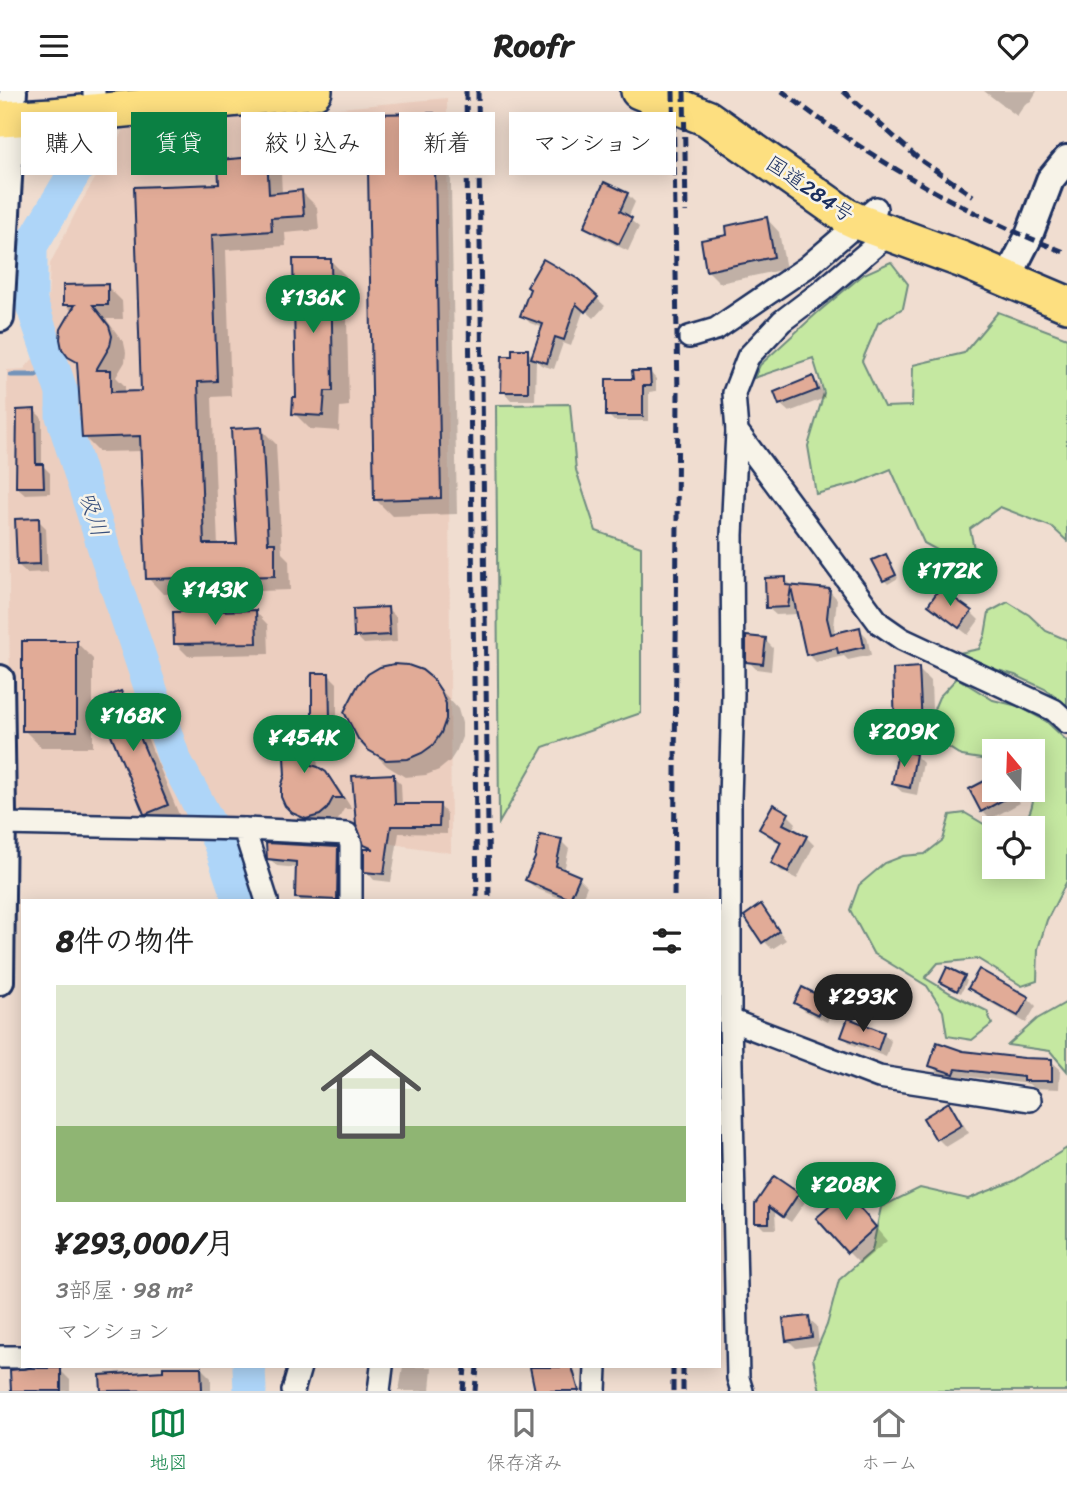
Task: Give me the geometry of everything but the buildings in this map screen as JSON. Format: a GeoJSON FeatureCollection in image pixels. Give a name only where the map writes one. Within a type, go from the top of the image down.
{"type":"FeatureCollection","features":[{"type":"Feature","properties":{"kind":"highway"},"geometry":{"type":"LineString","coordinates":[[8,106],[314,91]]}},
{"type":"Feature","properties":{"kind":"highway","name":"国道284号"},"geometry":{"type":"LineString","coordinates":[[639,91],[707,118],[846,216],[881,222]]}},
{"type":"Feature","properties":{"kind":"highway","name":"国道284号"},"geometry":{"type":"LineString","coordinates":[[692,91],[731,111],[881,222],[963,260],[1067,286]]}},
{"type":"Feature","properties":{"kind":"highway"},"geometry":{"type":"LineString","coordinates":[[8,106],[103,92]]}},
{"type":"Feature","properties":{"kind":"highway","name":"国道284号"},"geometry":{"type":"LineString","coordinates":[[1011,272],[1067,304]]}},
{"type":"Feature","properties":{"kind":"street"},"geometry":{"type":"LineString","coordinates":[[0,318],[8,106]]}},
{"type":"Feature","properties":{"kind":"street"},"geometry":{"type":"LineString","coordinates":[[1011,272],[1028,238],[1050,180],[1067,159]]}},
{"type":"Feature","properties":{"kind":"street"},"geometry":{"type":"LineString","coordinates":[[689,337],[716,329],[807,267],[881,222]]}},
{"type":"Feature","properties":{"kind":"street"},"geometry":{"type":"LineString","coordinates":[[742,1391],[738,1378],[730,1020],[732,535],[737,431],[734,393],[748,357],[782,321],[823,290],[881,222]]}},
{"type":"Feature","properties":{"kind":"street"},"geometry":{"type":"LineString","coordinates":[[737,431],[879,623],[902,639],[1054,710],[1067,722]]}},
{"type":"Feature","properties":{"kind":"street"},"geometry":{"type":"LineString","coordinates":[[0,679],[0,981]]}},
{"type":"Feature","properties":{"kind":"street"},"geometry":{"type":"LineString","coordinates":[[2,824],[237,828],[347,834],[351,844],[351,899]]}},
{"type":"Feature","properties":{"kind":"street"},"geometry":{"type":"LineString","coordinates":[[237,828],[266,899]]}},
{"type":"Feature","properties":{"kind":"street"},"geometry":{"type":"LineString","coordinates":[[730,1020],[879,1077],[1030,1100]]}},
{"type":"Feature","properties":{"kind":"street"},"geometry":{"type":"LineString","coordinates":[[0,1357],[21,1357]]}},
{"type":"Feature","properties":{"kind":"street"},"geometry":{"type":"LineString","coordinates":[[293,1391],[300,1368]]}},
{"type":"Feature","properties":{"kind":"street"},"geometry":{"type":"LineString","coordinates":[[379,1391],[382,1368]]}},
{"type":"Feature","properties":{"kind":"street"},"geometry":{"type":"LineString","coordinates":[[595,1391],[596,1368]]}},
{"type":"Feature","properties":{"kind":"shaded area"},"geometry":{"type":"Polygon","coordinates":[[[447,98],[447,112],[399,112],[399,175],[447,175],[451,853],[251,822],[11,814],[7,370],[24,369],[36,355],[47,317],[50,264],[97,175],[117,175],[117,142],[125,128],[131,127],[131,175],[227,175],[227,118],[241,117],[241,175],[385,175],[385,112],[297,112],[447,98]]]}},
{"type":"Feature","properties":{"kind":"green space"},"geometry":{"type":"Polygon","coordinates":[[[891,262],[908,284],[903,308],[878,323],[862,361],[884,407],[912,406],[913,365],[964,353],[998,312],[1067,338],[1067,541],[1052,527],[1000,507],[970,529],[979,573],[924,543],[891,469],[858,483],[816,494],[808,446],[824,393],[813,358],[754,378],[760,365],[817,313],[864,274],[891,262]]]}},
{"type":"Feature","properties":{"kind":"green space"},"geometry":{"type":"Polygon","coordinates":[[[570,404],[576,470],[596,531],[641,547],[641,713],[543,747],[499,823],[496,405],[570,404]]]}},
{"type":"Feature","properties":{"kind":"green space"},"geometry":{"type":"Polygon","coordinates":[[[1008,602],[1029,615],[1046,631],[1067,640],[1067,706],[1045,689],[1015,675],[987,667],[959,653],[979,649],[985,635],[989,612],[1008,602]]]}},
{"type":"Feature","properties":{"kind":"green space"},"geometry":{"type":"Polygon","coordinates":[[[957,678],[993,700],[1018,706],[1046,721],[1067,741],[1067,881],[1047,920],[1038,949],[1037,981],[1022,986],[978,959],[938,963],[925,978],[987,1011],[992,1024],[972,1040],[947,1036],[943,1011],[927,986],[873,953],[850,910],[859,885],[885,863],[903,856],[925,854],[943,840],[950,815],[965,813],[982,823],[982,879],[1045,879],[1045,816],[1028,816],[1032,802],[1045,802],[1045,739],[982,739],[982,759],[962,756],[940,742],[931,716],[939,697],[957,678]]]}},
{"type":"Feature","properties":{"kind":"green space"},"geometry":{"type":"Polygon","coordinates":[[[1067,1002],[1067,1071],[1050,1051],[1008,1045],[1037,1019],[1067,1002]]]}},
{"type":"Feature","properties":{"kind":"green space"},"geometry":{"type":"Polygon","coordinates":[[[1067,1148],[1067,1391],[820,1391],[813,1358],[827,1325],[839,1280],[872,1251],[881,1207],[920,1188],[968,1199],[1014,1181],[1067,1148]]]}},
{"type":"Feature","properties":{"kind":"waterway","name":"吸川"},"geometry":{"type":"LineString","coordinates":[[73,175],[31,246],[31,302],[62,393],[62,416],[174,758],[219,842],[238,899]]}},
{"type":"Feature","properties":{"kind":"waterway"},"geometry":{"type":"LineString","coordinates":[[11,375],[36,375],[52,364]]}},
{"type":"Feature","properties":{"kind":"waterway","name":"吸川"},"geometry":{"type":"LineString","coordinates":[[249,1368],[250,1391]]}},
{"type":"Feature","properties":{"kind":"railway"},"geometry":{"type":"LineString","coordinates":[[466,91],[477,899]]}},
{"type":"Feature","properties":{"kind":"railway"},"geometry":{"type":"LineString","coordinates":[[478,91],[489,899]]}},
{"type":"Feature","properties":{"kind":"railway"},"geometry":{"type":"LineString","coordinates":[[673,91],[678,394],[674,899]]}},
{"type":"Feature","properties":{"kind":"railway"},"geometry":{"type":"LineString","coordinates":[[684,91],[686,212]]}},
{"type":"Feature","properties":{"kind":"railway"},"geometry":{"type":"LineString","coordinates":[[782,91],[815,116],[918,183],[991,221],[1067,253]]}},
{"type":"Feature","properties":{"kind":"railway"},"geometry":{"type":"LineString","coordinates":[[843,91],[919,159],[973,196]]}},
{"type":"Feature","properties":{"kind":"railway"},"geometry":{"type":"LineString","coordinates":[[463,1391],[465,1368]]}},
{"type":"Feature","properties":{"kind":"railway"},"geometry":{"type":"LineString","coordinates":[[475,1391],[477,1368]]}},
{"type":"Feature","properties":{"kind":"railway"},"geometry":{"type":"LineString","coordinates":[[673,1368],[673,1391]]}},
{"type":"Feature","properties":{"kind":"railway"},"geometry":{"type":"LineString","coordinates":[[683,1368],[683,1391]]}}]}
